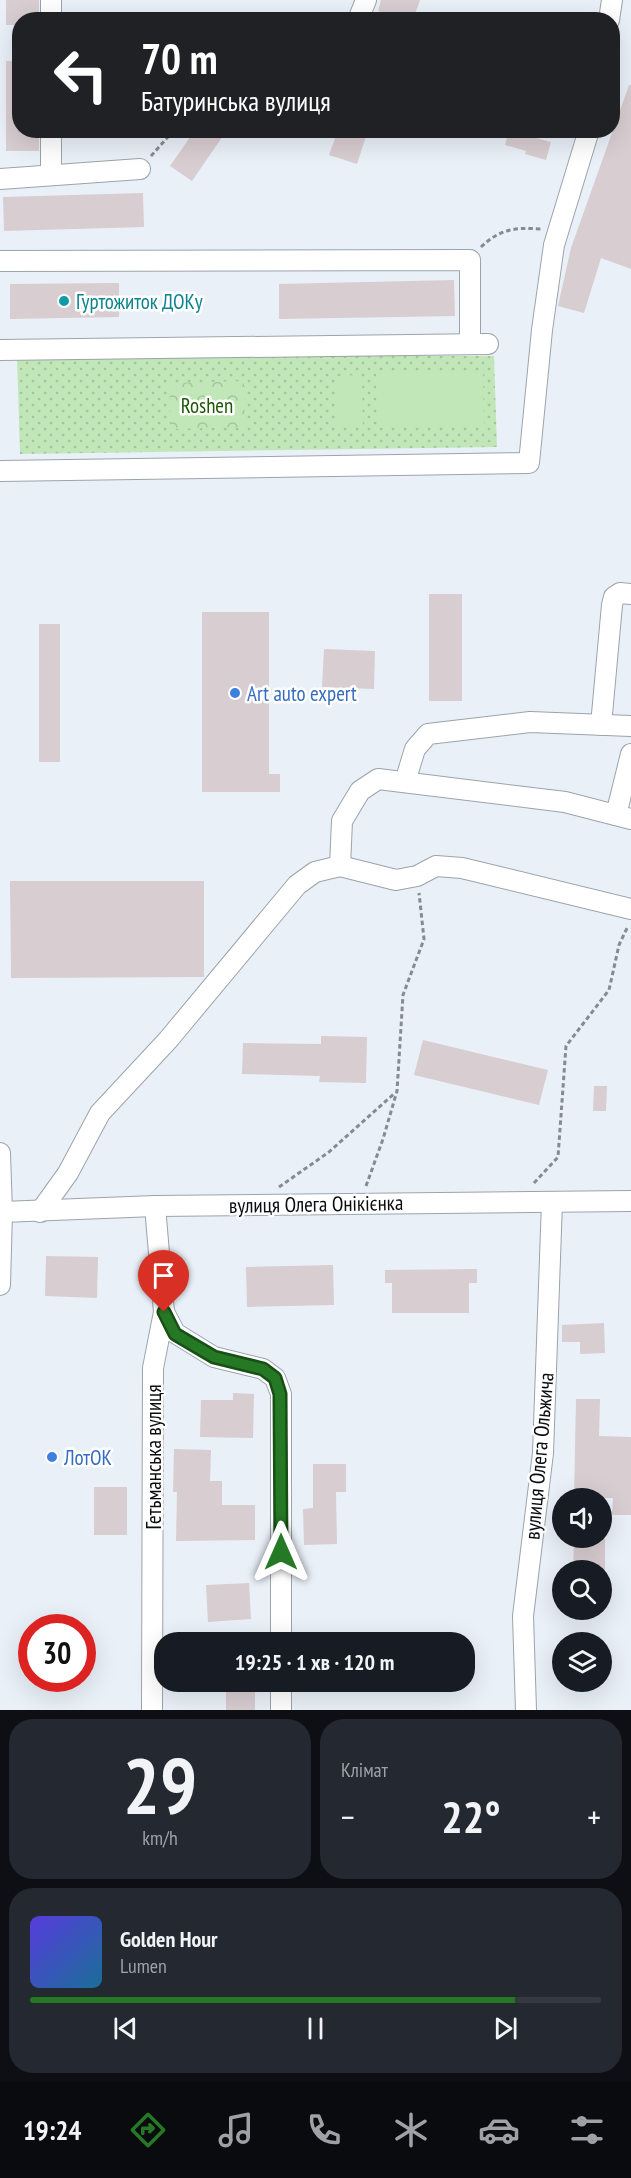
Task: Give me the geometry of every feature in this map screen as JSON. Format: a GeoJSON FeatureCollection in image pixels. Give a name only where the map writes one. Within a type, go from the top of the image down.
{"type":"FeatureCollection","features":[{"type":"Feature","properties":{"kind":"street"},"geometry":{"type":"LineString","coordinates":[[51,138],[51,174]]}},
{"type":"Feature","properties":{"kind":"street"},"geometry":{"type":"LineString","coordinates":[[0,471],[529,463],[542,330],[554,245],[587,138]]}},
{"type":"Feature","properties":{"kind":"street"},"geometry":{"type":"LineString","coordinates":[[0,179],[140,169]]}},
{"type":"Feature","properties":{"kind":"street"},"geometry":{"type":"LineString","coordinates":[[0,261],[470,260],[479,344],[0,350]]}},
{"type":"Feature","properties":{"kind":"street"},"geometry":{"type":"LineString","coordinates":[[601,725],[612,605],[614,597],[620,593],[631,594]]}},
{"type":"Feature","properties":{"kind":"street"},"geometry":{"type":"LineString","coordinates":[[405,782],[415,749],[428,734],[530,722],[631,726]]}},
{"type":"Feature","properties":{"kind":"street"},"geometry":{"type":"LineString","coordinates":[[340,866],[342,821],[360,790],[378,779],[565,802],[624,817],[631,754]]}},
{"type":"Feature","properties":{"kind":"street"},"geometry":{"type":"LineString","coordinates":[[40,1212],[68,1173],[100,1113],[168,1040],[297,885],[315,872],[340,866],[396,880],[417,876],[436,866],[462,868],[631,909]]}},
{"type":"Feature","properties":{"kind":"street"},"geometry":{"type":"LineString","coordinates":[[0,1154],[2,1212],[0,1285]]}},
{"type":"Feature","properties":{"kind":"street","name":"вулиця Олега Онікієнка"},"geometry":{"type":"LineString","coordinates":[[2,1212],[155,1206],[631,1201]]}},
{"type":"Feature","properties":{"kind":"street","name":"вулиця Олега Ольжича"},"geometry":{"type":"LineString","coordinates":[[526,1710],[523,1616],[543,1453],[552,1202]]}},
{"type":"Feature","properties":{"kind":"street","name":"Гетьманська вулиця"},"geometry":{"type":"LineString","coordinates":[[152,1710],[153,1368],[164,1312],[155,1206]]}},
{"type":"Feature","properties":{"kind":"street"},"geometry":{"type":"LineString","coordinates":[[164,1312],[175,1334],[214,1357],[263,1369],[275,1378],[280,1394],[281,1632]]}},
{"type":"Feature","properties":{"kind":"street"},"geometry":{"type":"LineString","coordinates":[[281,1692],[281,1710]]}},
{"type":"Feature","properties":{"kind":"path"},"geometry":{"type":"LineString","coordinates":[[140,169],[167,138]]}},
{"type":"Feature","properties":{"kind":"path"},"geometry":{"type":"LineString","coordinates":[[470,260],[493,236],[508,230],[528,228],[559,231]]}},
{"type":"Feature","properties":{"kind":"path"},"geometry":{"type":"LineString","coordinates":[[360,1204],[397,1091],[403,995],[424,939],[417,876]]}},
{"type":"Feature","properties":{"kind":"path"},"geometry":{"type":"LineString","coordinates":[[516,1203],[558,1157],[566,1046],[609,990],[619,945],[631,918]]}},
{"type":"Feature","properties":{"kind":"path"},"geometry":{"type":"LineString","coordinates":[[253,1205],[328,1152],[397,1091]]}},
{"type":"Feature","properties":{"kind":"green space"},"geometry":{"type":"Polygon","coordinates":[[[17,356],[494,356],[497,447],[20,454],[17,356]]]}},
{"type":"Feature","properties":{"kind":"green space"},"geometry":{"type":"Polygon","coordinates":[[[483,371],[484,426],[377,428],[376,373],[483,371]]]}},
{"type":"Feature","properties":{"kind":"green space"},"geometry":{"type":"Polygon","coordinates":[[[362,375],[363,427],[338,428],[336,376],[362,375]]]}},
{"type":"Feature","properties":{"kind":"green space","name":"Roshen"},"geometry":{"type":"Polygon","coordinates":[[[244,381],[245,427],[171,429],[169,383],[244,381]]]}},
{"type":"Feature","properties":{"kind":"building"},"geometry":{"type":"Polygon","coordinates":[[[6,0],[39,0],[39,12],[12,12],[12,25],[6,25],[6,0]]]}},
{"type":"Feature","properties":{"kind":"building"},"geometry":{"type":"Polygon","coordinates":[[[381,0],[420,0],[416,12],[378,11],[381,0]]]}},
{"type":"Feature","properties":{"kind":"building"},"geometry":{"type":"Polygon","coordinates":[[[6,61],[12,61],[12,138],[39,138],[39,151],[6,151],[6,61]]]}},
{"type":"Feature","properties":{"kind":"building"},"geometry":{"type":"Polygon","coordinates":[[[629,85],[631,85],[631,269],[601,258],[584,313],[558,306],[571,248],[610,138],[620,138],[620,110],[629,85]]]}},
{"type":"Feature","properties":{"kind":"building"},"geometry":{"type":"Polygon","coordinates":[[[189,138],[222,138],[192,181],[170,166],[189,138]]]}},
{"type":"Feature","properties":{"kind":"building"},"geometry":{"type":"Polygon","coordinates":[[[335,138],[365,138],[357,164],[329,155],[335,138]]]}},
{"type":"Feature","properties":{"kind":"building"},"geometry":{"type":"Polygon","coordinates":[[[507,138],[536,138],[551,142],[546,160],[505,145],[507,138]]]}},
{"type":"Feature","properties":{"kind":"building"},"geometry":{"type":"Polygon","coordinates":[[[143,193],[144,227],[4,231],[3,197],[143,193]]]}},
{"type":"Feature","properties":{"kind":"building"},"geometry":{"type":"Polygon","coordinates":[[[454,280],[455,316],[279,319],[279,284],[454,280]]]}},
{"type":"Feature","properties":{"kind":"building","name":"Гуртожиток ДОКу"},"geometry":{"type":"Polygon","coordinates":[[[119,283],[119,317],[10,319],[10,284],[119,283]]]}},
{"type":"Feature","properties":{"kind":"building"},"geometry":{"type":"Polygon","coordinates":[[[429,594],[462,594],[462,701],[429,701],[429,594]]]}},
{"type":"Feature","properties":{"kind":"building","name":"Art auto expert"},"geometry":{"type":"Polygon","coordinates":[[[202,612],[269,612],[269,774],[280,774],[280,792],[202,792],[202,612]]]}},
{"type":"Feature","properties":{"kind":"building"},"geometry":{"type":"Polygon","coordinates":[[[39,624],[60,624],[60,762],[39,762],[39,624]]]}},
{"type":"Feature","properties":{"kind":"building"},"geometry":{"type":"Polygon","coordinates":[[[324,649],[375,651],[374,689],[322,687],[324,649]]]}},
{"type":"Feature","properties":{"kind":"building"},"geometry":{"type":"Polygon","coordinates":[[[10,881],[204,881],[204,977],[11,978],[10,881]]]}},
{"type":"Feature","properties":{"kind":"building"},"geometry":{"type":"Polygon","coordinates":[[[321,1036],[367,1037],[366,1083],[319,1082],[320,1076],[242,1074],[243,1043],[321,1044],[321,1036]]]}},
{"type":"Feature","properties":{"kind":"building"},"geometry":{"type":"Polygon","coordinates":[[[423,1040],[548,1070],[539,1105],[414,1075],[423,1040]]]}},
{"type":"Feature","properties":{"kind":"building"},"geometry":{"type":"Polygon","coordinates":[[[594,1086],[607,1086],[606,1111],[593,1111],[594,1086]]]}},
{"type":"Feature","properties":{"kind":"building"},"geometry":{"type":"Polygon","coordinates":[[[46,1256],[98,1257],[97,1298],[45,1296],[46,1256]]]}},
{"type":"Feature","properties":{"kind":"building"},"geometry":{"type":"Polygon","coordinates":[[[333,1265],[334,1305],[247,1307],[246,1267],[333,1265]]]}},
{"type":"Feature","properties":{"kind":"building"},"geometry":{"type":"Polygon","coordinates":[[[477,1269],[477,1283],[469,1283],[469,1313],[392,1313],[392,1283],[385,1283],[385,1270],[477,1269]]]}},
{"type":"Feature","properties":{"kind":"building"},"geometry":{"type":"Polygon","coordinates":[[[604,1323],[605,1353],[580,1354],[580,1342],[562,1342],[562,1325],[604,1323]]]}},
{"type":"Feature","properties":{"kind":"building"},"geometry":{"type":"Polygon","coordinates":[[[233,1393],[254,1394],[253,1438],[200,1437],[201,1400],[233,1400],[233,1393]]]}},
{"type":"Feature","properties":{"kind":"building"},"geometry":{"type":"Polygon","coordinates":[[[576,1399],[600,1399],[599,1436],[631,1437],[631,1515],[612,1515],[612,1488],[574,1488],[576,1399]]]}},
{"type":"Feature","properties":{"kind":"building"},"geometry":{"type":"Polygon","coordinates":[[[174,1449],[211,1450],[210,1481],[222,1481],[222,1505],[255,1505],[255,1540],[176,1541],[177,1492],[173,1492],[174,1449]]]}},
{"type":"Feature","properties":{"kind":"building"},"geometry":{"type":"Polygon","coordinates":[[[313,1464],[346,1464],[346,1492],[336,1492],[337,1544],[304,1545],[303,1509],[313,1508],[313,1464]]]}},
{"type":"Feature","properties":{"kind":"building"},"geometry":{"type":"Polygon","coordinates":[[[94,1487],[127,1487],[127,1535],[94,1535],[94,1487]]]}},
{"type":"Feature","properties":{"kind":"building"},"geometry":{"type":"Polygon","coordinates":[[[574,1548],[605,1548],[605,1560],[573,1560],[574,1548]]]}},
{"type":"Feature","properties":{"kind":"building"},"geometry":{"type":"Polygon","coordinates":[[[249,1583],[251,1619],[208,1622],[206,1585],[249,1583]]]}},
{"type":"Feature","properties":{"kind":"building"},"geometry":{"type":"Polygon","coordinates":[[[226,1692],[255,1692],[255,1710],[226,1710],[226,1692]]]}},
{"type":"Feature","properties":{"kind":"place","name":"Гуртожиток ДОКу"},"geometry":{"type":"Point","coordinates":[64,301]}},
{"type":"Feature","properties":{"kind":"place","name":"Art auto expert"},"geometry":{"type":"Point","coordinates":[235,693]}},
{"type":"Feature","properties":{"kind":"place","name":"ЛотОК"},"geometry":{"type":"Point","coordinates":[52,1457]}},
{"type":"Feature","properties":{"kind":"route"},"geometry":{"type":"LineString","coordinates":[[164,1312],[175,1334],[214,1357],[263,1369],[275,1378],[280,1394],[281,1552]]}}]}
